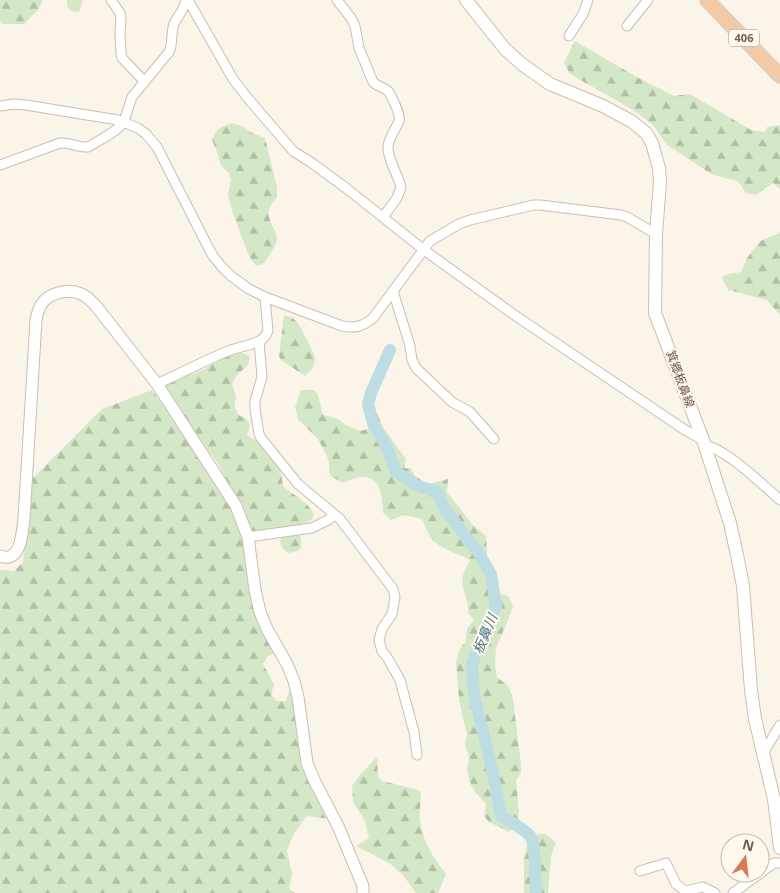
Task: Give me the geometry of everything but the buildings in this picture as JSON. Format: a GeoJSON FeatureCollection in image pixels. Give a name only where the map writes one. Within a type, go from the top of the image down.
{"type":"FeatureCollection","features":[{"type":"Feature","properties":{"kind":"highway","name":"406"},"geometry":{"type":"LineString","coordinates":[[711,1],[780,76]]}},
{"type":"Feature","properties":{"kind":"main road","name":"箕郷板鼻線"},"geometry":{"type":"LineString","coordinates":[[466,0],[505,49],[523,64],[550,84],[618,113],[646,133],[652,143],[659,168],[660,182],[656,234],[655,313],[704,442],[730,523],[738,555],[743,586],[755,719],[774,799],[780,848]]}},
{"type":"Feature","properties":{"kind":"street"},"geometry":{"type":"LineString","coordinates":[[111,0],[120,13],[121,18],[122,58],[145,82]]}},
{"type":"Feature","properties":{"kind":"street"},"geometry":{"type":"LineString","coordinates":[[0,165],[60,142],[84,148],[88,147],[116,130],[124,122],[132,97],[170,50],[173,28],[187,0]]}},
{"type":"Feature","properties":{"kind":"street"},"geometry":{"type":"LineString","coordinates":[[187,0],[234,79],[293,151],[312,163],[424,250],[513,314],[676,424],[736,462],[780,500]]}},
{"type":"Feature","properties":{"kind":"street"},"geometry":{"type":"LineString","coordinates":[[337,0],[355,26],[359,48],[373,82],[389,92],[400,120],[388,147],[401,187],[397,198],[383,217]]}},
{"type":"Feature","properties":{"kind":"street"},"geometry":{"type":"LineString","coordinates":[[569,36],[583,14],[588,0]]}},
{"type":"Feature","properties":{"kind":"street"},"geometry":{"type":"LineString","coordinates":[[627,26],[648,0]]}},
{"type":"Feature","properties":{"kind":"street"},"geometry":{"type":"LineString","coordinates":[[0,106],[14,104],[118,120],[138,128],[158,147],[206,243],[218,262],[231,276],[249,289],[265,297],[349,328],[359,327],[373,318],[430,241],[459,224],[470,220],[534,205],[620,214],[656,234]]}},
{"type":"Feature","properties":{"kind":"street"},"geometry":{"type":"LineString","coordinates":[[0,556],[10,557],[16,553],[22,536],[38,312],[45,300],[61,292],[71,291],[81,294],[96,306],[157,384],[236,506],[248,537],[260,612],[266,629],[287,664],[294,681],[307,763],[338,826],[363,886],[363,893]]}},
{"type":"Feature","properties":{"kind":"street"},"geometry":{"type":"LineString","coordinates":[[393,291],[410,346],[412,360],[416,368],[452,402],[470,412],[494,439]]}},
{"type":"Feature","properties":{"kind":"street"},"geometry":{"type":"LineString","coordinates":[[157,384],[220,354],[264,339],[268,331],[265,297]]}},
{"type":"Feature","properties":{"kind":"street"},"geometry":{"type":"LineString","coordinates":[[259,341],[262,377],[255,401],[255,409],[261,438],[298,484],[343,522],[378,568],[394,593],[392,614],[382,629],[379,640],[382,651],[387,656],[400,680],[414,732],[416,755]]}},
{"type":"Feature","properties":{"kind":"street"},"geometry":{"type":"LineString","coordinates":[[248,537],[312,528],[334,515]]}},
{"type":"Feature","properties":{"kind":"street"},"geometry":{"type":"LineString","coordinates":[[764,752],[780,725]]}},
{"type":"Feature","properties":{"kind":"street"},"geometry":{"type":"LineString","coordinates":[[640,871],[666,863],[676,884],[685,891],[703,887],[715,893]]}},
{"type":"Feature","properties":{"kind":"street"},"geometry":{"type":"LineString","coordinates":[[733,893],[774,863],[780,863]]}},
{"type":"Feature","properties":{"kind":"green space"},"geometry":{"type":"Polygon","coordinates":[[[0,0],[43,0],[38,10],[24,24],[2,24],[0,22],[0,0]]]}},
{"type":"Feature","properties":{"kind":"green space"},"geometry":{"type":"Polygon","coordinates":[[[67,0],[83,0],[79,12],[71,11],[67,6],[67,0]]]}},
{"type":"Feature","properties":{"kind":"green space"},"geometry":{"type":"Polygon","coordinates":[[[575,41],[674,96],[690,94],[751,130],[765,132],[767,127],[780,125],[780,189],[773,183],[756,195],[746,193],[738,181],[713,175],[667,145],[653,125],[633,110],[570,74],[564,63],[575,41]]]}},
{"type":"Feature","properties":{"kind":"green space"},"geometry":{"type":"Polygon","coordinates":[[[232,123],[265,138],[277,187],[277,197],[271,205],[269,216],[277,240],[263,264],[256,266],[249,256],[232,211],[228,195],[231,179],[229,173],[221,166],[212,140],[219,129],[232,123]]]}},
{"type":"Feature","properties":{"kind":"green space"},"geometry":{"type":"Polygon","coordinates":[[[780,233],[780,315],[767,300],[728,290],[722,277],[741,272],[747,258],[760,241],[780,233]]]}},
{"type":"Feature","properties":{"kind":"green space"},"geometry":{"type":"Polygon","coordinates":[[[284,315],[295,320],[314,356],[315,362],[305,376],[281,360],[279,356],[284,315]]]}},
{"type":"Feature","properties":{"kind":"green space"},"geometry":{"type":"Polygon","coordinates":[[[237,352],[250,356],[248,365],[236,376],[232,384],[236,397],[234,406],[239,415],[249,423],[247,435],[274,459],[281,472],[283,486],[304,502],[311,510],[314,515],[307,523],[252,532],[247,517],[217,462],[182,415],[165,384],[204,369],[237,352]]]}},
{"type":"Feature","properties":{"kind":"green space"},"geometry":{"type":"Polygon","coordinates":[[[152,390],[222,488],[241,531],[277,652],[268,656],[263,664],[274,684],[271,695],[276,701],[286,701],[289,691],[294,688],[303,750],[330,819],[307,816],[294,833],[287,850],[292,874],[289,889],[295,893],[0,893],[0,570],[14,571],[23,562],[33,478],[102,409],[152,390]]]}},
{"type":"Feature","properties":{"kind":"green space"},"geometry":{"type":"Polygon","coordinates":[[[301,390],[314,390],[318,395],[323,415],[338,419],[360,431],[372,428],[365,408],[376,391],[374,405],[378,416],[384,429],[406,459],[404,468],[411,468],[415,476],[428,484],[448,479],[447,493],[471,523],[486,536],[487,555],[482,565],[491,591],[508,596],[513,606],[496,648],[495,666],[497,677],[509,687],[513,699],[521,765],[521,773],[516,780],[519,813],[517,823],[509,832],[489,822],[484,816],[486,804],[471,785],[467,771],[469,757],[465,744],[467,734],[459,699],[456,661],[460,649],[466,641],[467,629],[474,619],[468,613],[468,604],[462,581],[470,560],[434,542],[422,519],[404,515],[391,520],[383,513],[380,490],[375,481],[358,477],[344,483],[332,477],[329,472],[327,456],[318,439],[298,419],[295,407],[301,390]]]}},
{"type":"Feature","properties":{"kind":"green space"},"geometry":{"type":"Polygon","coordinates":[[[300,533],[301,548],[289,553],[282,548],[281,536],[300,533]]]}},
{"type":"Feature","properties":{"kind":"green space"},"geometry":{"type":"Polygon","coordinates":[[[377,757],[378,776],[382,781],[421,792],[420,817],[423,835],[433,856],[446,874],[438,893],[416,893],[403,875],[389,863],[356,846],[369,838],[365,821],[353,802],[352,786],[377,757]]]}},
{"type":"Feature","properties":{"kind":"green space"},"geometry":{"type":"Polygon","coordinates":[[[538,834],[545,834],[556,842],[551,856],[548,893],[524,893],[524,857],[528,841],[538,834]]]}},
{"type":"Feature","properties":{"kind":"waterway","name":"板鼻川"},"geometry":{"type":"LineString","coordinates":[[390,350],[371,393],[368,405],[374,426],[386,445],[396,472],[418,486],[438,492],[444,508],[478,552],[491,574],[496,606],[472,665],[474,694],[501,816],[525,831],[533,841],[536,893]]}}]}
